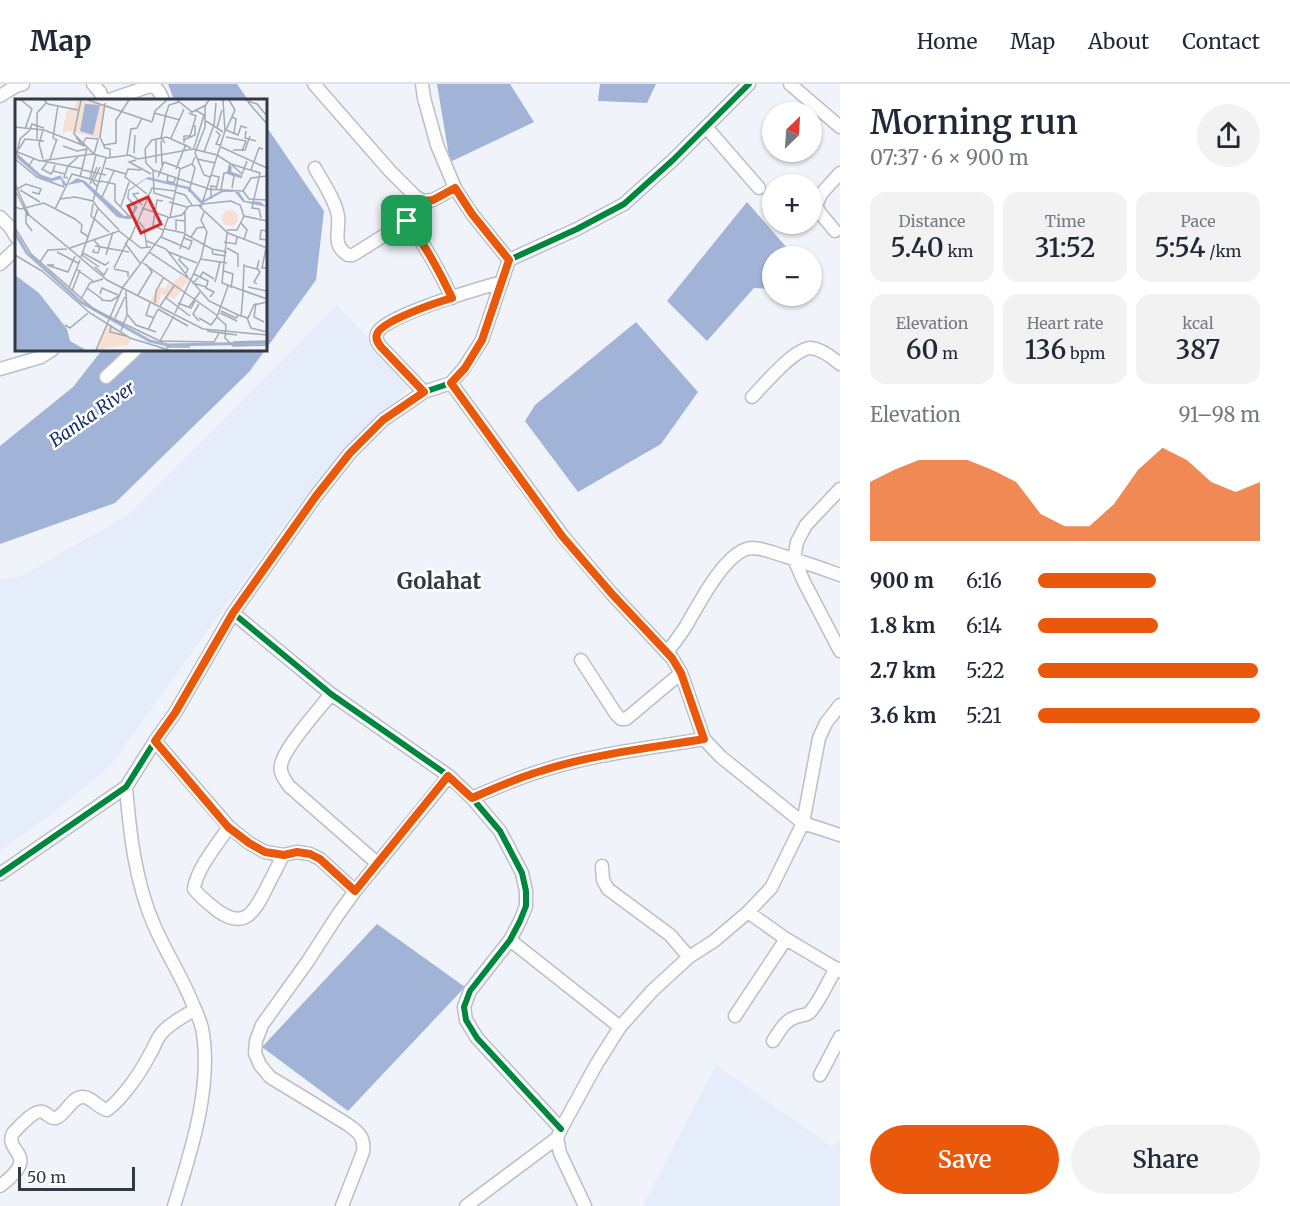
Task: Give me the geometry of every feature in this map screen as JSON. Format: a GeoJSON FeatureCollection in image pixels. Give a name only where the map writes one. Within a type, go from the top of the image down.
{"type":"FeatureCollection","features":[{"type":"Feature","properties":{"kind":"street"},"geometry":{"type":"LineString","coordinates":[[0,96],[23,84]]}},
{"type":"Feature","properties":{"kind":"street"},"geometry":{"type":"LineString","coordinates":[[93,84],[103,99]]}},
{"type":"Feature","properties":{"kind":"street"},"geometry":{"type":"LineString","coordinates":[[314,84],[390,171],[415,196],[423,201],[433,200],[455,188]]}},
{"type":"Feature","properties":{"kind":"street"},"geometry":{"type":"LineString","coordinates":[[422,84],[437,145],[455,188],[472,214],[509,260]]}},
{"type":"Feature","properties":{"kind":"street"},"geometry":{"type":"LineString","coordinates":[[0,874],[126,787],[175,713],[233,613],[316,496],[350,453],[383,420],[424,392],[451,383],[465,368],[482,340],[509,260],[577,229],[624,204],[674,160],[748,84]]}},
{"type":"Feature","properties":{"kind":"street"},"geometry":{"type":"LineString","coordinates":[[790,84],[840,127]]}},
{"type":"Feature","properties":{"kind":"street"},"geometry":{"type":"LineString","coordinates":[[112,99],[150,86],[159,91],[163,99]]}},
{"type":"Feature","properties":{"kind":"street"},"geometry":{"type":"LineString","coordinates":[[706,127],[759,188]]}},
{"type":"Feature","properties":{"kind":"street"},"geometry":{"type":"LineString","coordinates":[[315,168],[335,205],[339,226],[336,238],[341,249],[348,255],[353,255],[407,221],[423,201]]}},
{"type":"Feature","properties":{"kind":"street"},"geometry":{"type":"LineString","coordinates":[[836,231],[816,206],[821,194],[840,173]]}},
{"type":"Feature","properties":{"kind":"street"},"geometry":{"type":"LineString","coordinates":[[0,217],[15,235]]}},
{"type":"Feature","properties":{"kind":"street"},"geometry":{"type":"LineString","coordinates":[[407,221],[429,252],[452,298]]}},
{"type":"Feature","properties":{"kind":"street"},"geometry":{"type":"LineString","coordinates":[[0,264],[15,250]]}},
{"type":"Feature","properties":{"kind":"street"},"geometry":{"type":"LineString","coordinates":[[424,392],[381,347],[376,340],[377,333],[382,327],[412,312],[502,282]]}},
{"type":"Feature","properties":{"kind":"street"},"geometry":{"type":"LineString","coordinates":[[752,397],[792,356],[800,351],[810,348],[820,351],[840,364]]}},
{"type":"Feature","properties":{"kind":"street"},"geometry":{"type":"LineString","coordinates":[[0,369],[41,357],[50,351]]}},
{"type":"Feature","properties":{"kind":"street"},"geometry":{"type":"LineString","coordinates":[[106,377],[134,351]]}},
{"type":"Feature","properties":{"kind":"street"},"geometry":{"type":"LineString","coordinates":[[451,383],[562,536],[612,594],[667,652],[681,673],[704,739],[721,756],[803,823],[840,835]]}},
{"type":"Feature","properties":{"kind":"street"},"geometry":{"type":"LineString","coordinates":[[840,489],[806,525],[797,542],[794,560],[840,651]]}},
{"type":"Feature","properties":{"kind":"street"},"geometry":{"type":"LineString","coordinates":[[667,652],[726,564],[738,553],[751,548],[764,550],[840,575]]}},
{"type":"Feature","properties":{"kind":"street"},"geometry":{"type":"LineString","coordinates":[[233,613],[331,694],[448,776],[472,798],[500,831],[522,873],[526,891],[526,906],[510,940],[470,991],[464,1006],[466,1020],[477,1038],[559,1134],[560,1153],[585,1206]]}},
{"type":"Feature","properties":{"kind":"street"},"geometry":{"type":"LineString","coordinates":[[581,660],[616,714],[626,719],[681,673]]}},
{"type":"Feature","properties":{"kind":"street"},"geometry":{"type":"LineString","coordinates":[[331,694],[284,753],[280,767],[283,777],[290,786],[377,863]]}},
{"type":"Feature","properties":{"kind":"street"},"geometry":{"type":"LineString","coordinates":[[466,1206],[559,1134],[596,1065],[620,1027],[652,991],[689,957],[748,912],[771,888],[803,823],[819,738],[826,723],[840,705]]}},
{"type":"Feature","properties":{"kind":"street"},"geometry":{"type":"LineString","coordinates":[[472,798],[505,783],[554,767],[587,759],[704,739]]}},
{"type":"Feature","properties":{"kind":"street"},"geometry":{"type":"LineString","coordinates":[[155,741],[228,827],[249,843],[265,852],[284,855],[297,852],[310,854],[320,859],[355,891]]}},
{"type":"Feature","properties":{"kind":"street"},"geometry":{"type":"LineString","coordinates":[[342,1206],[363,1152],[364,1143],[359,1133],[270,1077],[260,1065],[255,1053],[255,1041],[262,1025],[308,962],[355,891],[448,776]]}},
{"type":"Feature","properties":{"kind":"street"},"geometry":{"type":"LineString","coordinates":[[126,787],[130,838],[138,878],[154,924],[195,1009],[201,1027],[205,1058],[202,1099],[191,1154],[174,1206]]}},
{"type":"Feature","properties":{"kind":"street"},"geometry":{"type":"LineString","coordinates":[[228,827],[195,880],[194,889],[199,896],[232,919],[242,919],[252,914],[284,855]]}},
{"type":"Feature","properties":{"kind":"street"},"geometry":{"type":"LineString","coordinates":[[602,866],[603,880],[608,890],[670,935],[689,957]]}},
{"type":"Feature","properties":{"kind":"street"},"geometry":{"type":"LineString","coordinates":[[748,912],[786,939],[838,970],[810,1012],[790,1020],[773,1041]]}},
{"type":"Feature","properties":{"kind":"street"},"geometry":{"type":"LineString","coordinates":[[735,1016],[786,939]]}},
{"type":"Feature","properties":{"kind":"street"},"geometry":{"type":"LineString","coordinates":[[510,940],[620,1027]]}},
{"type":"Feature","properties":{"kind":"street"},"geometry":{"type":"LineString","coordinates":[[0,1186],[13,1176],[21,1163],[20,1156],[10,1137],[33,1114],[38,1111],[56,1118],[77,1099],[83,1097],[107,1110],[141,1069],[159,1036],[166,1028],[195,1009]]}},
{"type":"Feature","properties":{"kind":"street"},"geometry":{"type":"LineString","coordinates":[[820,1075],[840,1037]]}},
{"type":"Feature","properties":{"kind":"shaded area"},"geometry":{"type":"Polygon","coordinates":[[[337,305],[412,384],[297,506],[111,765],[53,813],[0,851],[0,579],[22,576],[129,514],[337,305]]]}},
{"type":"Feature","properties":{"kind":"shaded area"},"geometry":{"type":"Polygon","coordinates":[[[716,1065],[832,1147],[840,1139],[840,1206],[643,1206],[716,1065]]]}},
{"type":"Feature","properties":{"kind":"water"},"geometry":{"type":"Polygon","coordinates":[[[168,84],[237,84],[247,99],[174,99],[168,84]]]}},
{"type":"Feature","properties":{"kind":"water"},"geometry":{"type":"Polygon","coordinates":[[[437,84],[510,84],[534,122],[450,162],[437,84]]]}},
{"type":"Feature","properties":{"kind":"water"},"geometry":{"type":"Polygon","coordinates":[[[600,84],[656,84],[647,103],[598,101],[600,84]]]}},
{"type":"Feature","properties":{"kind":"water"},"geometry":{"type":"Polygon","coordinates":[[[267,127],[324,211],[316,280],[267,348],[267,127]]]}},
{"type":"Feature","properties":{"kind":"water"},"geometry":{"type":"Polygon","coordinates":[[[747,202],[762,219],[762,234],[775,234],[785,246],[762,246],[762,288],[754,288],[707,341],[667,301],[747,202]]]}},
{"type":"Feature","properties":{"kind":"water"},"geometry":{"type":"Polygon","coordinates":[[[636,322],[698,392],[661,444],[578,492],[525,421],[535,405],[636,322]]]}},
{"type":"Feature","properties":{"kind":"water","name":"Banka River"},"geometry":{"type":"Polygon","coordinates":[[[101,351],[264,351],[249,372],[115,503],[0,544],[0,446],[73,387],[101,351]]]}},
{"type":"Feature","properties":{"kind":"water"},"geometry":{"type":"Polygon","coordinates":[[[377,924],[465,987],[348,1111],[262,1047],[377,924]]]}},
{"type":"Feature","properties":{"kind":"cycle path"},"geometry":{"type":"LineString","coordinates":[[0,874],[126,787],[175,713],[233,613],[316,496],[350,453],[383,420],[424,392],[451,383],[464,368],[482,340],[509,260],[577,229],[624,204],[673,160],[749,84]]}},
{"type":"Feature","properties":{"kind":"cycle path"},"geometry":{"type":"LineString","coordinates":[[233,613],[331,694],[449,776],[472,798],[500,831],[522,873],[526,891],[526,906],[510,940],[470,991],[464,1007],[466,1020],[477,1038],[561,1129]]}},
{"type":"Feature","properties":{"kind":"district","name":"Golahat"},"geometry":{"type":"Point","coordinates":[439,581]}},
{"type":"Feature","properties":{"kind":"route"},"geometry":{"type":"LineString","coordinates":[[455,188],[472,214],[509,260],[482,340],[465,368],[451,383],[562,536],[672,658],[681,673],[704,739],[587,759],[543,770],[505,783],[472,798],[448,776],[355,891],[320,859],[310,854],[297,852],[284,855],[265,852],[249,843],[228,827],[155,741],[175,713],[233,613],[316,496],[350,453],[383,420],[424,392],[376,340],[377,333],[382,327],[412,312],[452,298],[429,252],[407,221],[423,201],[433,200],[455,188]]}}]}
